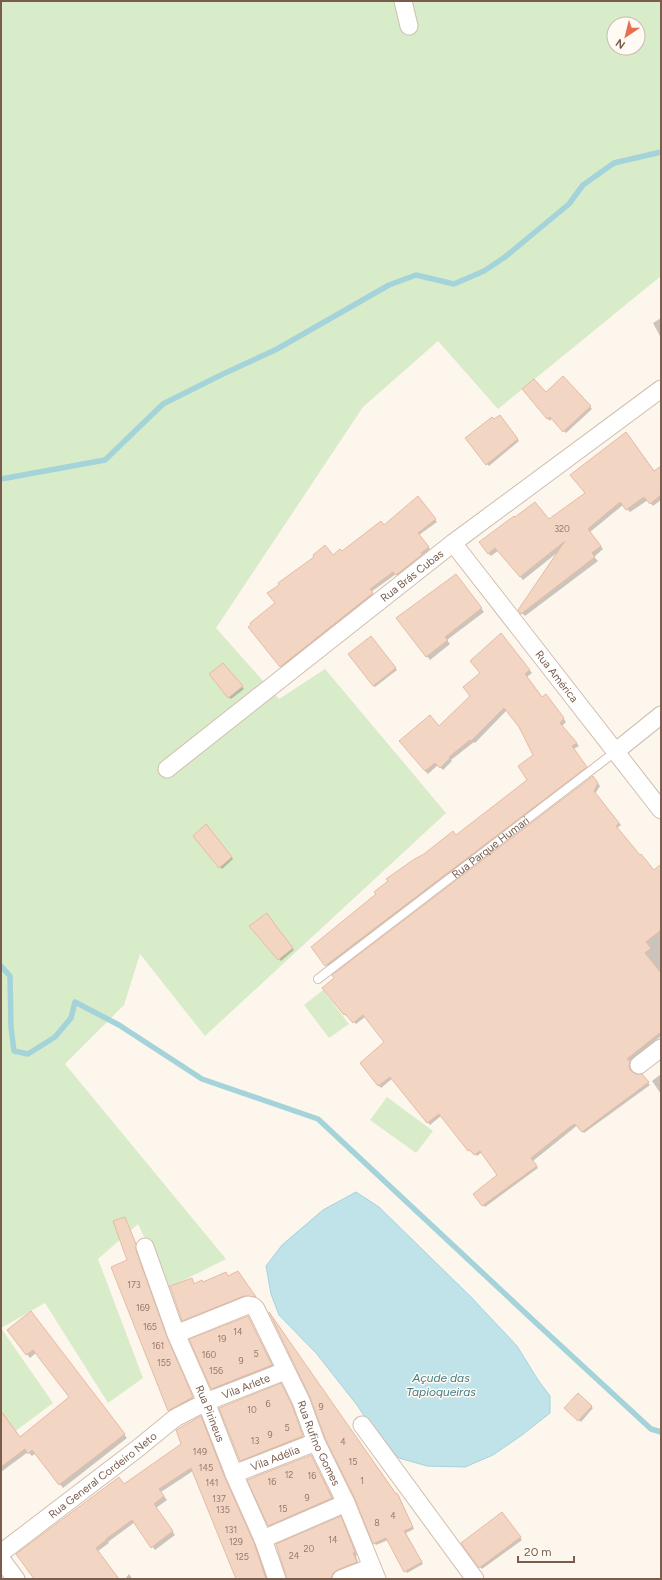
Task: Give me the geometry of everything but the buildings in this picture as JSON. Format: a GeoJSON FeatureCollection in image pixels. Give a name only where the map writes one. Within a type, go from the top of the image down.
{"type":"FeatureCollection","features":[{"type":"Feature","properties":{"kind":"street"},"geometry":{"type":"LineString","coordinates":[[403,1],[409,26]]}},
{"type":"Feature","properties":{"kind":"street","name":"Rua Brás Cubas"},"geometry":{"type":"LineString","coordinates":[[168,769],[453,543],[661,389]]}},
{"type":"Feature","properties":{"kind":"street","name":"Rua América"},"geometry":{"type":"LineString","coordinates":[[453,543],[614,752],[661,810]]}},
{"type":"Feature","properties":{"kind":"street","name":"Rua Parque Humari"},"geometry":{"type":"LineString","coordinates":[[614,752],[661,714]]}},
{"type":"Feature","properties":{"kind":"street"},"geometry":{"type":"LineString","coordinates":[[639,1065],[661,1048]]}},
{"type":"Feature","properties":{"kind":"street","name":"Rua Pirineus"},"geometry":{"type":"LineString","coordinates":[[145,1247],[176,1334],[206,1402],[277,1579]]}},
{"type":"Feature","properties":{"kind":"street","name":"Rua Rufino Gomes"},"geometry":{"type":"LineString","coordinates":[[176,1334],[248,1305],[256,1309],[301,1401],[316,1442],[346,1503],[375,1573]]}},
{"type":"Feature","properties":{"kind":"street","name":"Vila Arlete"},"geometry":{"type":"LineString","coordinates":[[206,1402],[285,1371]]}},
{"type":"Feature","properties":{"kind":"street","name":"Rua General Cordeiro Neto"},"geometry":{"type":"LineString","coordinates":[[1,1553],[175,1418],[206,1402]]}},
{"type":"Feature","properties":{"kind":"street"},"geometry":{"type":"LineString","coordinates":[[362,1425],[475,1579]]}},
{"type":"Feature","properties":{"kind":"street","name":"Vila Adélia"},"geometry":{"type":"LineString","coordinates":[[234,1474],[316,1442]]}},
{"type":"Feature","properties":{"kind":"street"},"geometry":{"type":"LineString","coordinates":[[262,1539],[346,1503]]}},
{"type":"Feature","properties":{"kind":"street"},"geometry":{"type":"LineString","coordinates":[[1,1559],[16,1579]]}},
{"type":"Feature","properties":{"kind":"street"},"geometry":{"type":"LineString","coordinates":[[341,1579],[375,1573]]}},
{"type":"Feature","properties":{"kind":"lane","name":"Rua Parque Humari"},"geometry":{"type":"LineString","coordinates":[[318,978],[614,752]]}},
{"type":"Feature","properties":{"kind":"green space"},"geometry":{"type":"Polygon","coordinates":[[[1,1],[661,1],[661,276],[498,409],[438,341],[363,407],[216,628],[279,699],[325,669],[446,813],[205,1036],[140,954],[124,1005],[65,1064],[226,1259],[168,1288],[138,1224],[98,1259],[143,1378],[108,1403],[45,1303],[1,1328],[1,1]]]}},
{"type":"Feature","properties":{"kind":"green space"},"geometry":{"type":"Polygon","coordinates":[[[323,990],[349,1024],[329,1038],[304,1005],[323,990]]]}},
{"type":"Feature","properties":{"kind":"green space"},"geometry":{"type":"Polygon","coordinates":[[[387,1097],[433,1131],[416,1153],[370,1120],[387,1097]]]}},
{"type":"Feature","properties":{"kind":"green space"},"geometry":{"type":"Polygon","coordinates":[[[1,1328],[53,1403],[9,1436],[1,1427],[1,1328]]]}},
{"type":"Feature","properties":{"kind":"water","name":"Açude das Tapioqueiras"},"geometry":{"type":"Polygon","coordinates":[[[356,1192],[379,1207],[471,1297],[517,1346],[538,1380],[550,1396],[550,1413],[493,1455],[465,1467],[427,1466],[399,1458],[379,1439],[357,1405],[316,1353],[279,1315],[271,1294],[266,1266],[282,1245],[323,1210],[356,1192]]]}},
{"type":"Feature","properties":{"kind":"waterway"},"geometry":{"type":"LineString","coordinates":[[1,479],[105,460],[163,404],[277,349],[389,285],[416,275],[454,284],[484,271],[505,257],[569,204],[583,185],[614,163],[661,152]]}},
{"type":"Feature","properties":{"kind":"waterway"},"geometry":{"type":"LineString","coordinates":[[1,966],[10,976],[11,1027],[14,1051],[28,1054],[55,1037],[71,1018],[75,1002],[119,1025],[202,1079],[318,1119],[651,1429],[661,1432]]}}]}
